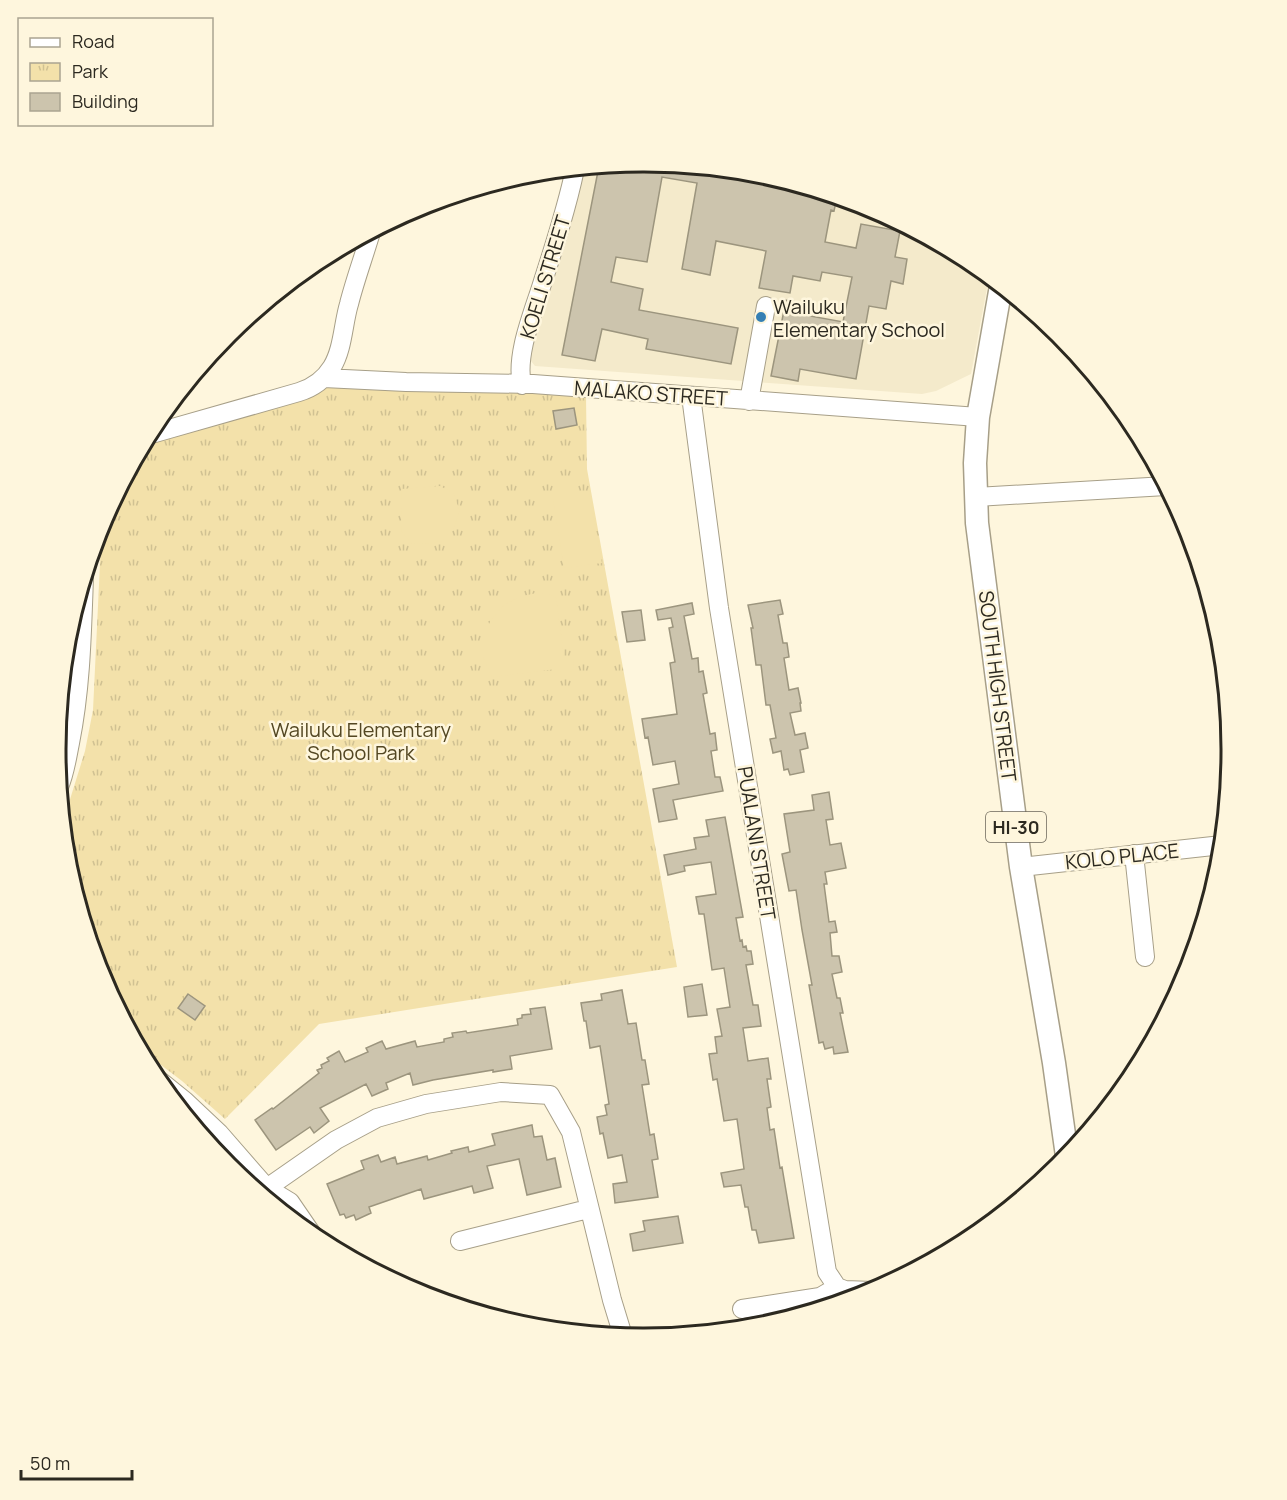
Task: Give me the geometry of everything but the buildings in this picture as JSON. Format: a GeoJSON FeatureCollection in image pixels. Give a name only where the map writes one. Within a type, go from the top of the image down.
{"type":"FeatureCollection","features":[{"type":"Feature","properties":{"kind":"main road","name":"SOUTH HIGH STREET"},"geometry":{"type":"LineString","coordinates":[[999,296],[978,417],[975,463],[977,524],[1021,867],[1065,1144]]}},
{"type":"Feature","properties":{"kind":"street","name":"KOELI STREET"},"geometry":{"type":"LineString","coordinates":[[522,385],[520,376],[524,343],[568,201],[573,177]]}},
{"type":"Feature","properties":{"kind":"street"},"geometry":{"type":"LineString","coordinates":[[163,429],[305,390],[324,378],[338,354],[349,304],[368,243]]}},
{"type":"Feature","properties":{"kind":"street"},"geometry":{"type":"LineString","coordinates":[[749,401],[766,306]]}},
{"type":"Feature","properties":{"kind":"street","name":"MALAKO STREET"},"geometry":{"type":"LineString","coordinates":[[324,378],[533,384],[978,417]]}},
{"type":"Feature","properties":{"kind":"street","name":"PUALANI STREET"},"geometry":{"type":"LineString","coordinates":[[691,396],[719,608],[791,1058],[827,1272],[837,1287]]}},
{"type":"Feature","properties":{"kind":"street"},"geometry":{"type":"LineString","coordinates":[[976,497],[1157,487]]}},
{"type":"Feature","properties":{"kind":"street"},"geometry":{"type":"LineString","coordinates":[[66,763],[77,711],[83,613]]}},
{"type":"Feature","properties":{"kind":"street","name":"KOLO PLACE"},"geometry":{"type":"LineString","coordinates":[[1021,867],[1213,846]]}},
{"type":"Feature","properties":{"kind":"street"},"geometry":{"type":"LineString","coordinates":[[1134,854],[1145,957]]}},
{"type":"Feature","properties":{"kind":"street"},"geometry":{"type":"LineString","coordinates":[[274,1193],[336,1140],[377,1118],[426,1104],[501,1092],[550,1095],[571,1132],[588,1209],[620,1327]]}},
{"type":"Feature","properties":{"kind":"street"},"geometry":{"type":"LineString","coordinates":[[183,1100],[219,1133],[255,1176]]}},
{"type":"Feature","properties":{"kind":"street"},"geometry":{"type":"LineString","coordinates":[[282,1199],[290,1202],[296,1211]]}},
{"type":"Feature","properties":{"kind":"street"},"geometry":{"type":"LineString","coordinates":[[460,1241],[588,1209]]}},
{"type":"Feature","properties":{"kind":"street"},"geometry":{"type":"LineString","coordinates":[[742,1309],[820,1297],[837,1287],[847,1290]]}},
{"type":"Feature","properties":{"kind":"shaded area","name":"Wailuku Elementary School"},"geometry":{"type":"Polygon","coordinates":[[[644,172],[681,174],[719,177],[793,192],[864,216],[899,232],[932,250],[987,286],[971,374],[936,391],[922,394],[535,366],[527,356],[581,176],[644,172]]]}},
{"type":"Feature","properties":{"kind":"green space","name":"Wailuku Elementary School Park"},"geometry":{"type":"Polygon","coordinates":[[[331,380],[586,396],[587,469],[677,967],[319,1024],[225,1119],[158,1062],[126,1005],[97,936],[77,863],[69,804],[85,751],[93,710],[100,555],[126,495],[158,437],[331,380]]]}},
{"type":"Feature","properties":{"kind":"green space"},"geometry":{"type":"Polygon","coordinates":[[[440,486],[453,493],[460,511],[453,529],[442,541],[426,544],[411,543],[402,532],[401,489],[440,486]]]}},
{"type":"Feature","properties":{"kind":"green space"},"geometry":{"type":"Polygon","coordinates":[[[589,493],[602,563],[564,568],[553,499],[589,493]]]}},
{"type":"Feature","properties":{"kind":"green space"},"geometry":{"type":"Polygon","coordinates":[[[536,593],[556,598],[564,656],[573,659],[574,668],[570,673],[562,673],[557,669],[492,677],[483,657],[483,636],[491,620],[504,605],[519,597],[536,593]]]}},
{"type":"Feature","properties":{"kind":"place","name":"Wailuku Elementary School"},"geometry":{"type":"Point","coordinates":[761,317]}}]}
